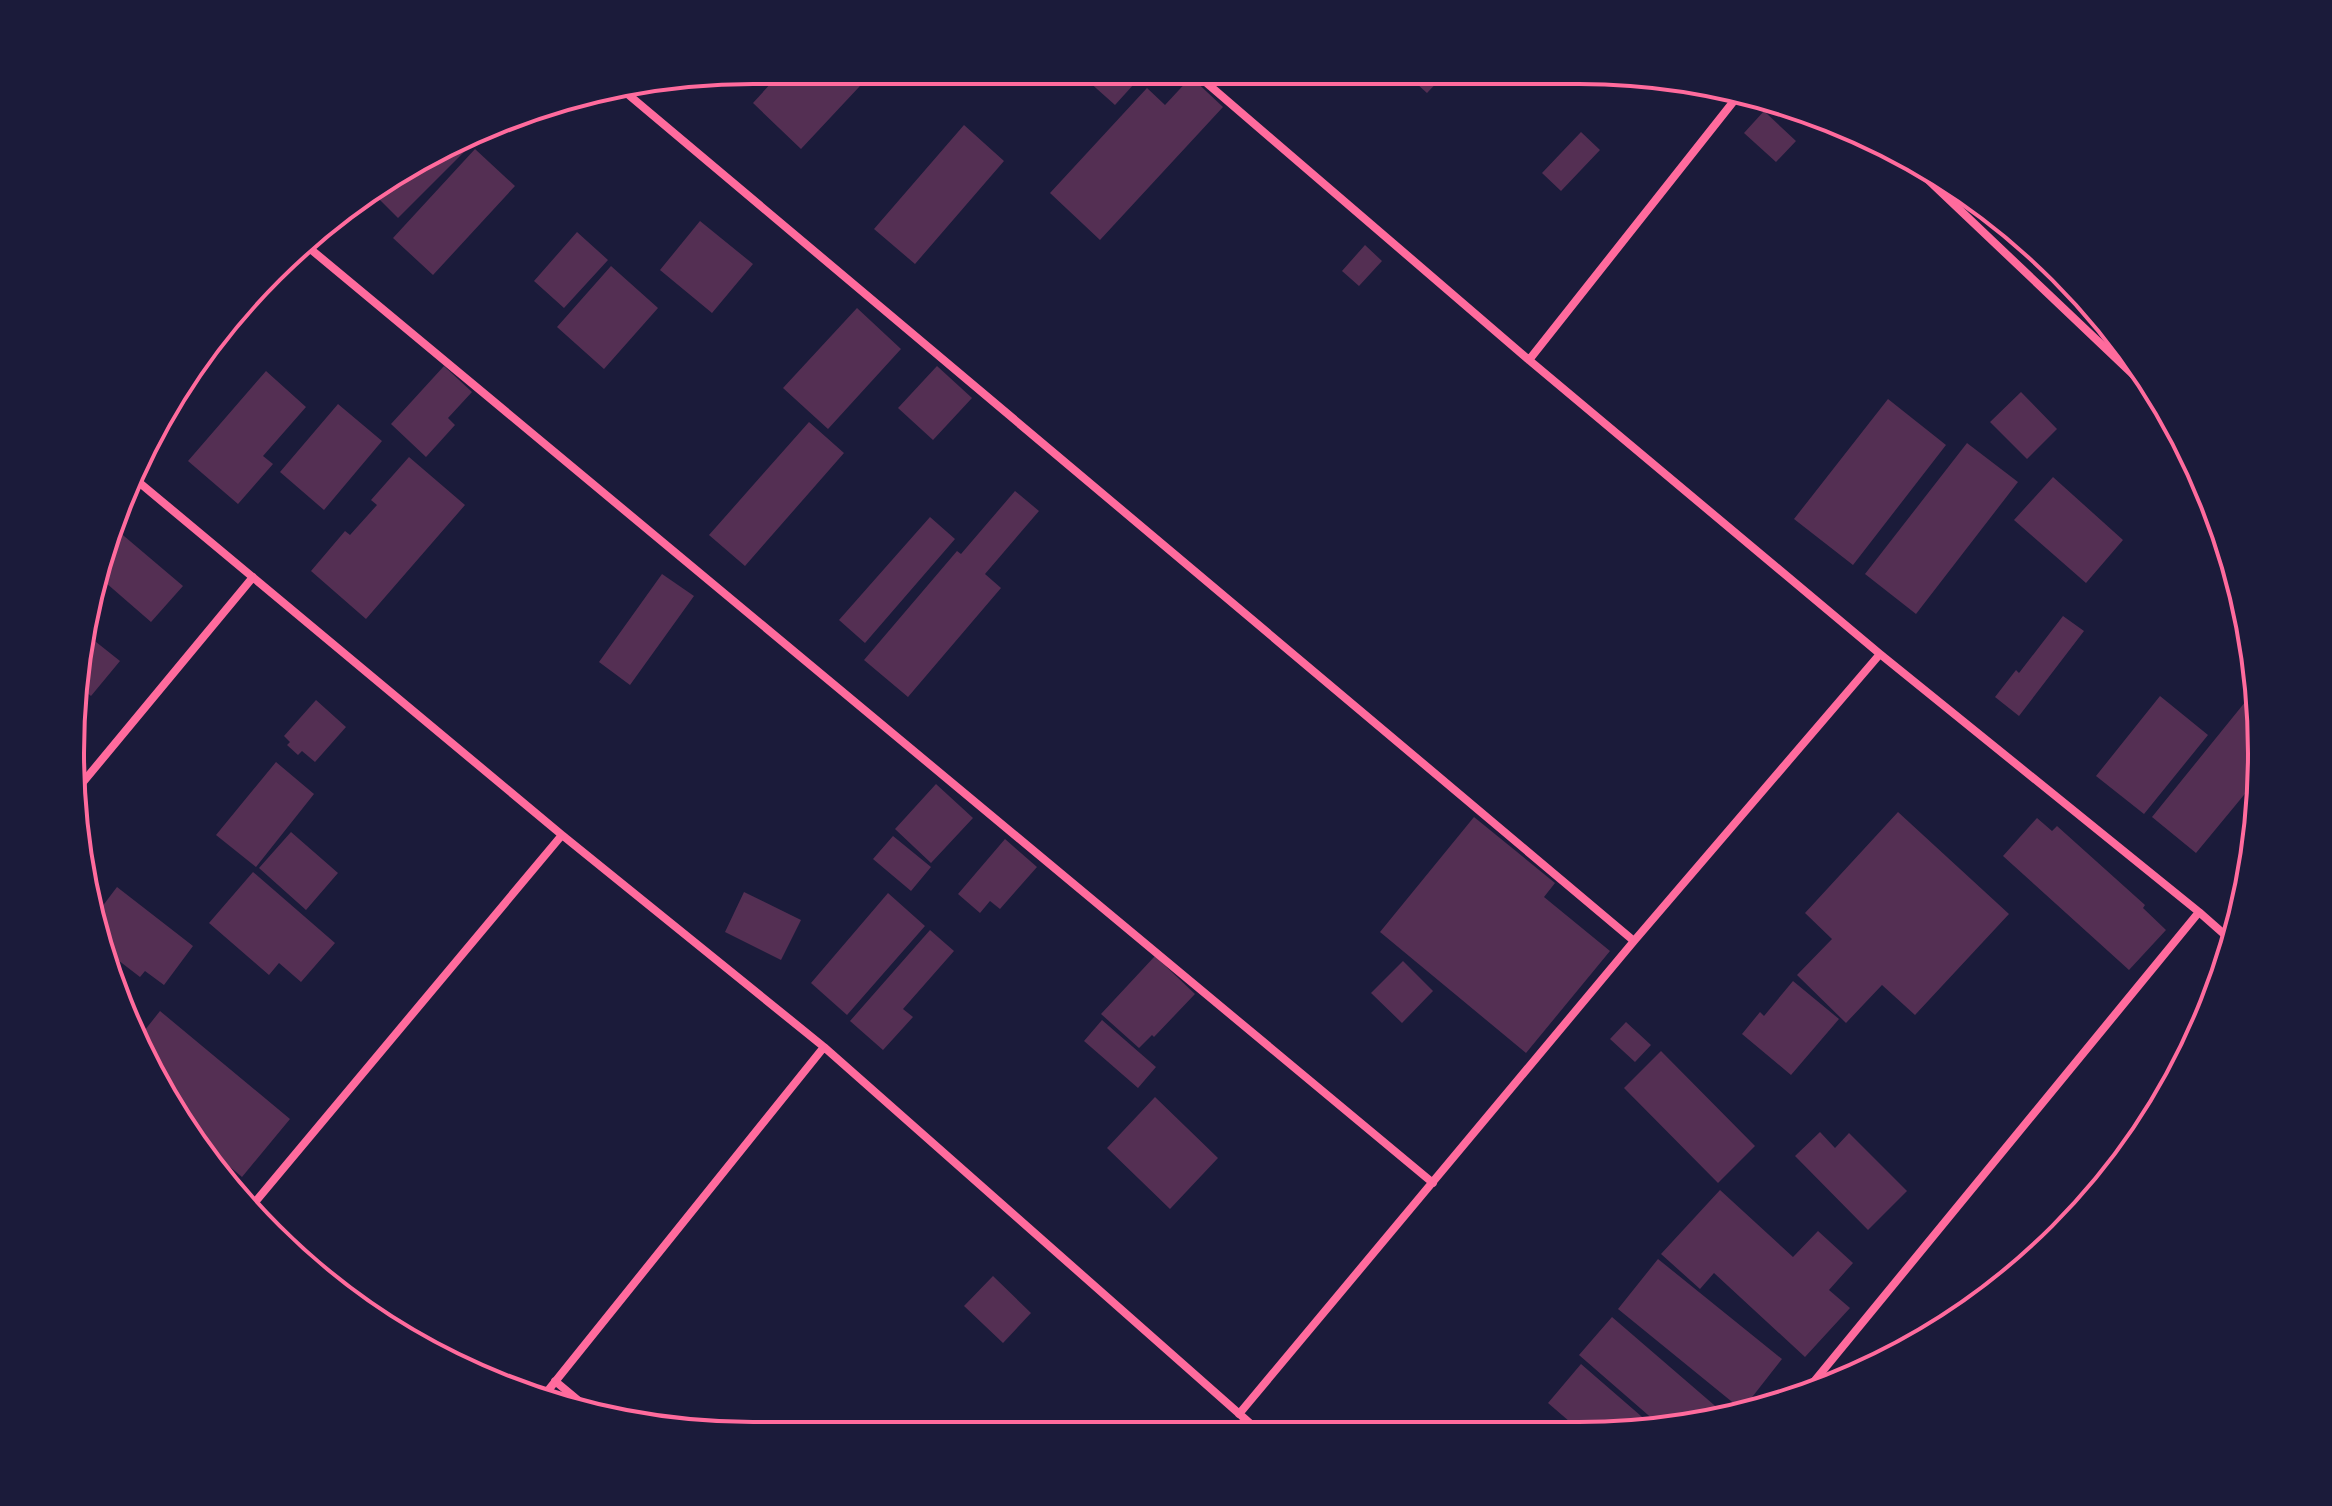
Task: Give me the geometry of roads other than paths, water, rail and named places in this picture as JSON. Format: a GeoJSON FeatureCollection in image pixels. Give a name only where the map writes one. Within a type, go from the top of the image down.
{"type":"FeatureCollection","features":[{"type":"Feature","properties":{"kind":"street"},"geometry":{"type":"LineString","coordinates":[[1208,84],[1529,360],[1880,654],[2223,933]]}},
{"type":"Feature","properties":{"kind":"street"},"geometry":{"type":"LineString","coordinates":[[630,96],[1634,941]]}},
{"type":"Feature","properties":{"kind":"street"},"geometry":{"type":"LineString","coordinates":[[1529,360],[1733,102]]}},
{"type":"Feature","properties":{"kind":"street"},"geometry":{"type":"LineString","coordinates":[[1937,188],[2124,366]]}},
{"type":"Feature","properties":{"kind":"street"},"geometry":{"type":"LineString","coordinates":[[312,250],[1433,1183]]}},
{"type":"Feature","properties":{"kind":"street"},"geometry":{"type":"LineString","coordinates":[[141,484],[562,835],[824,1047],[1248,1422]]}},
{"type":"Feature","properties":{"kind":"street"},"geometry":{"type":"LineString","coordinates":[[85,780],[253,577]]}},
{"type":"Feature","properties":{"kind":"street"},"geometry":{"type":"LineString","coordinates":[[1239,1414],[1634,941],[1880,654]]}},
{"type":"Feature","properties":{"kind":"street"},"geometry":{"type":"LineString","coordinates":[[256,1201],[562,835]]}},
{"type":"Feature","properties":{"kind":"street"},"geometry":{"type":"LineString","coordinates":[[1817,1377],[2199,912]]}},
{"type":"Feature","properties":{"kind":"street"},"geometry":{"type":"LineString","coordinates":[[549,1389],[824,1047]]}},
{"type":"Feature","properties":{"kind":"street"},"geometry":{"type":"LineString","coordinates":[[555,1381],[575,1397]]}}]}
